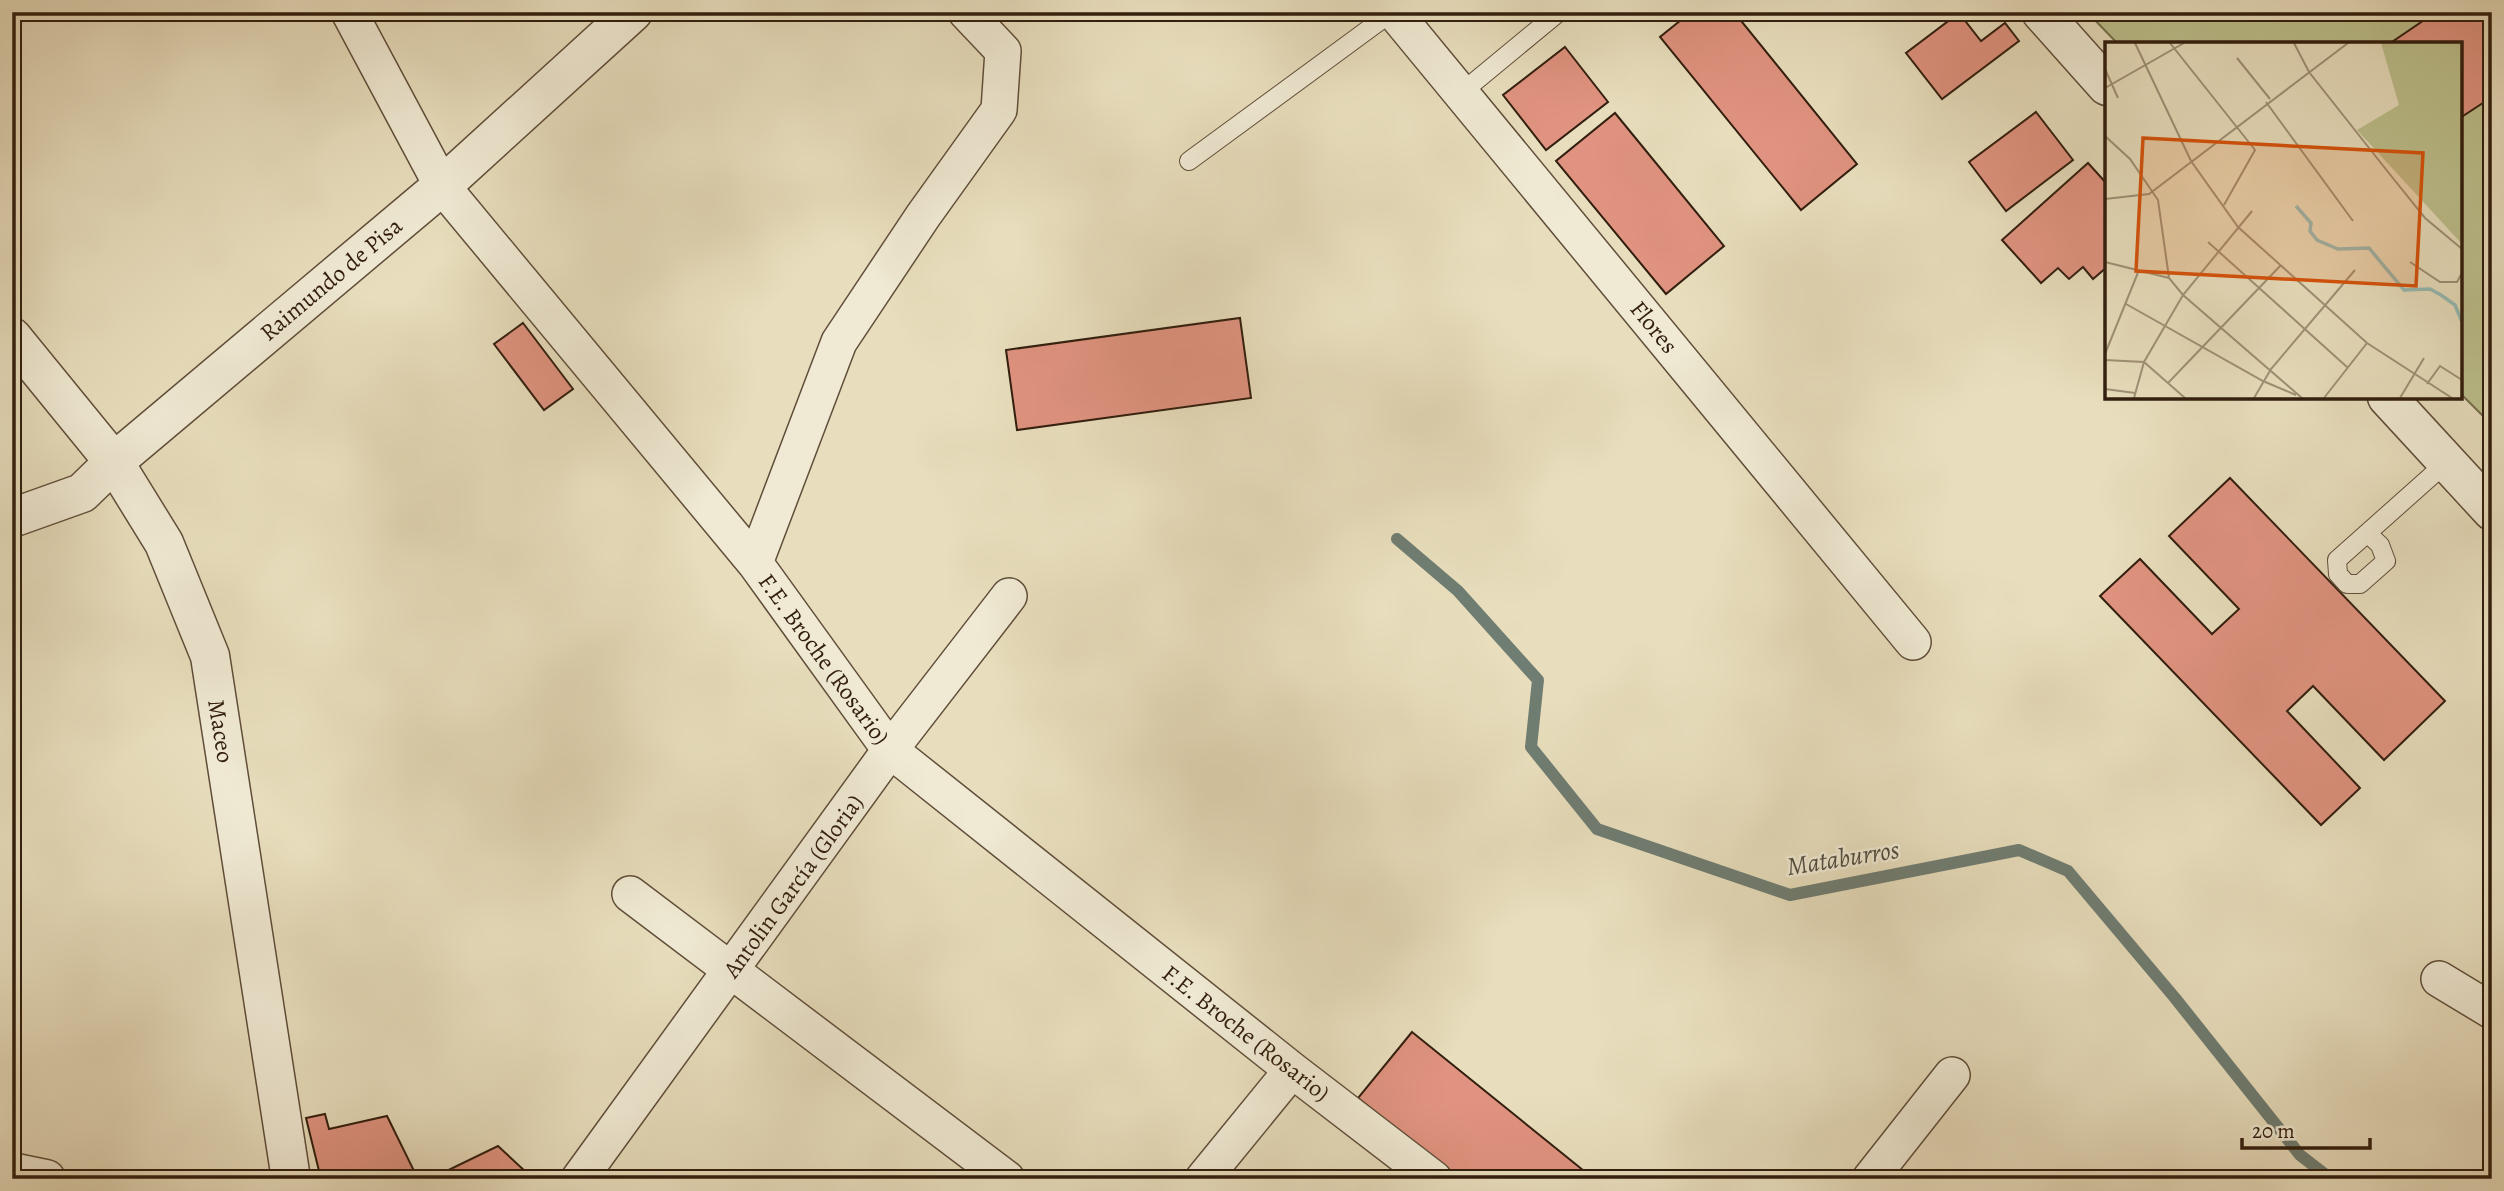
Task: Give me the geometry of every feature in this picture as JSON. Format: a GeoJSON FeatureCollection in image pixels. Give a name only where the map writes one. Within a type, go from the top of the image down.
{"type":"FeatureCollection","features":[{"type":"Feature","properties":{"kind":"street","name":"F.E. Broche (Rosario)"},"geometry":{"type":"LineString","coordinates":[[349,12],[442,186],[755,563],[890,750],[1434,1179]]}},
{"type":"Feature","properties":{"kind":"street","name":"Raimundo de Pisa"},"geometry":{"type":"LineString","coordinates":[[12,519],[82,493],[114,461],[442,186],[633,12]]}},
{"type":"Feature","properties":{"kind":"street"},"geometry":{"type":"LineString","coordinates":[[755,563],[839,342],[923,216],[999,110],[1003,51],[966,12]]}},
{"type":"Feature","properties":{"kind":"street","name":"Flores"},"geometry":{"type":"LineString","coordinates":[[1393,12],[1913,642]]}},
{"type":"Feature","properties":{"kind":"street"},"geometry":{"type":"LineString","coordinates":[[2041,12],[2105,84]]}},
{"type":"Feature","properties":{"kind":"street","name":"Maceo"},"geometry":{"type":"LineString","coordinates":[[12,337],[114,461],[164,543],[209,656],[290,1179]]}},
{"type":"Feature","properties":{"kind":"street"},"geometry":{"type":"LineString","coordinates":[[2389,399],[2492,511]]}},
{"type":"Feature","properties":{"kind":"street","name":"Antolin García (Gloria)"},"geometry":{"type":"LineString","coordinates":[[579,1179],[890,750],[1009,596]]}},
{"type":"Feature","properties":{"kind":"street"},"geometry":{"type":"LineString","coordinates":[[631,894],[1007,1179]]}},
{"type":"Feature","properties":{"kind":"street"},"geometry":{"type":"LineString","coordinates":[[2439,979],[2492,1011]]}},
{"type":"Feature","properties":{"kind":"street"},"geometry":{"type":"LineString","coordinates":[[1203,1179],[1292,1069]]}},
{"type":"Feature","properties":{"kind":"street"},"geometry":{"type":"LineString","coordinates":[[1870,1179],[1952,1075]]}},
{"type":"Feature","properties":{"kind":"lane"},"geometry":{"type":"LineString","coordinates":[[1189,160],[1393,12]]}},
{"type":"Feature","properties":{"kind":"lane"},"geometry":{"type":"LineString","coordinates":[[1461,93],[1559,12]]}},
{"type":"Feature","properties":{"kind":"lane"},"geometry":{"type":"LineString","coordinates":[[2367,533],[2447,462]]}},
{"type":"Feature","properties":{"kind":"green space"},"geometry":{"type":"Polygon","coordinates":[[[2087,12],[2492,12],[2492,425],[2462,395],[2462,42],[2116,42],[2087,12]]]}},
{"type":"Feature","properties":{"kind":"building"},"geometry":{"type":"Polygon","coordinates":[[[1691,12],[1734,12],[1857,164],[1801,210],[1660,37],[1691,12]]]}},
{"type":"Feature","properties":{"kind":"building"},"geometry":{"type":"Polygon","coordinates":[[[2436,12],[2480,12],[2492,29],[2492,97],[2462,117],[2462,42],[2392,42],[2436,12]]]}},
{"type":"Feature","properties":{"kind":"building"},"geometry":{"type":"Polygon","coordinates":[[[1959,13],[1981,41],[2005,23],[2019,41],[1942,99],[1906,53],[1959,13]]]}},
{"type":"Feature","properties":{"kind":"building"},"geometry":{"type":"Polygon","coordinates":[[[1565,47],[1608,102],[1546,150],[1503,95],[1565,47]]]}},
{"type":"Feature","properties":{"kind":"building"},"geometry":{"type":"Polygon","coordinates":[[[2036,112],[2073,160],[2006,211],[1969,162],[2036,112]]]}},
{"type":"Feature","properties":{"kind":"building"},"geometry":{"type":"Polygon","coordinates":[[[1615,113],[1724,246],[1666,294],[1556,161],[1615,113]]]}},
{"type":"Feature","properties":{"kind":"building"},"geometry":{"type":"Polygon","coordinates":[[[2088,163],[2105,182],[2105,269],[2093,279],[2083,267],[2069,279],[2058,268],[2041,283],[2002,240],[2088,163]]]}},
{"type":"Feature","properties":{"kind":"building"},"geometry":{"type":"Polygon","coordinates":[[[1240,318],[1251,398],[1017,430],[1006,350],[1240,318]]]}},
{"type":"Feature","properties":{"kind":"building"},"geometry":{"type":"Polygon","coordinates":[[[523,323],[573,389],[544,410],[494,344],[523,323]]]}},
{"type":"Feature","properties":{"kind":"building"},"geometry":{"type":"Polygon","coordinates":[[[2230,478],[2445,701],[2384,760],[2313,686],[2287,711],[2360,788],[2321,825],[2100,596],[2140,559],[2212,634],[2239,609],[2169,536],[2230,478]]]}},
{"type":"Feature","properties":{"kind":"building"},"geometry":{"type":"Polygon","coordinates":[[[1412,1032],[1594,1179],[1457,1179],[1358,1098],[1412,1032]]]}},
{"type":"Feature","properties":{"kind":"building"},"geometry":{"type":"Polygon","coordinates":[[[325,1114],[329,1129],[387,1116],[418,1179],[321,1179],[306,1118],[325,1114]]]}},
{"type":"Feature","properties":{"kind":"building"},"geometry":{"type":"Polygon","coordinates":[[[498,1146],[526,1172],[514,1179],[430,1179],[498,1146]]]}},
{"type":"Feature","properties":{"kind":"waterway","name":"Mataburros"},"geometry":{"type":"LineString","coordinates":[[1397,539],[1458,591],[1538,680],[1531,747],[1597,829],[1790,895],[2019,850],[2068,871],[2175,998],[2300,1155],[2331,1179]]}}]}
